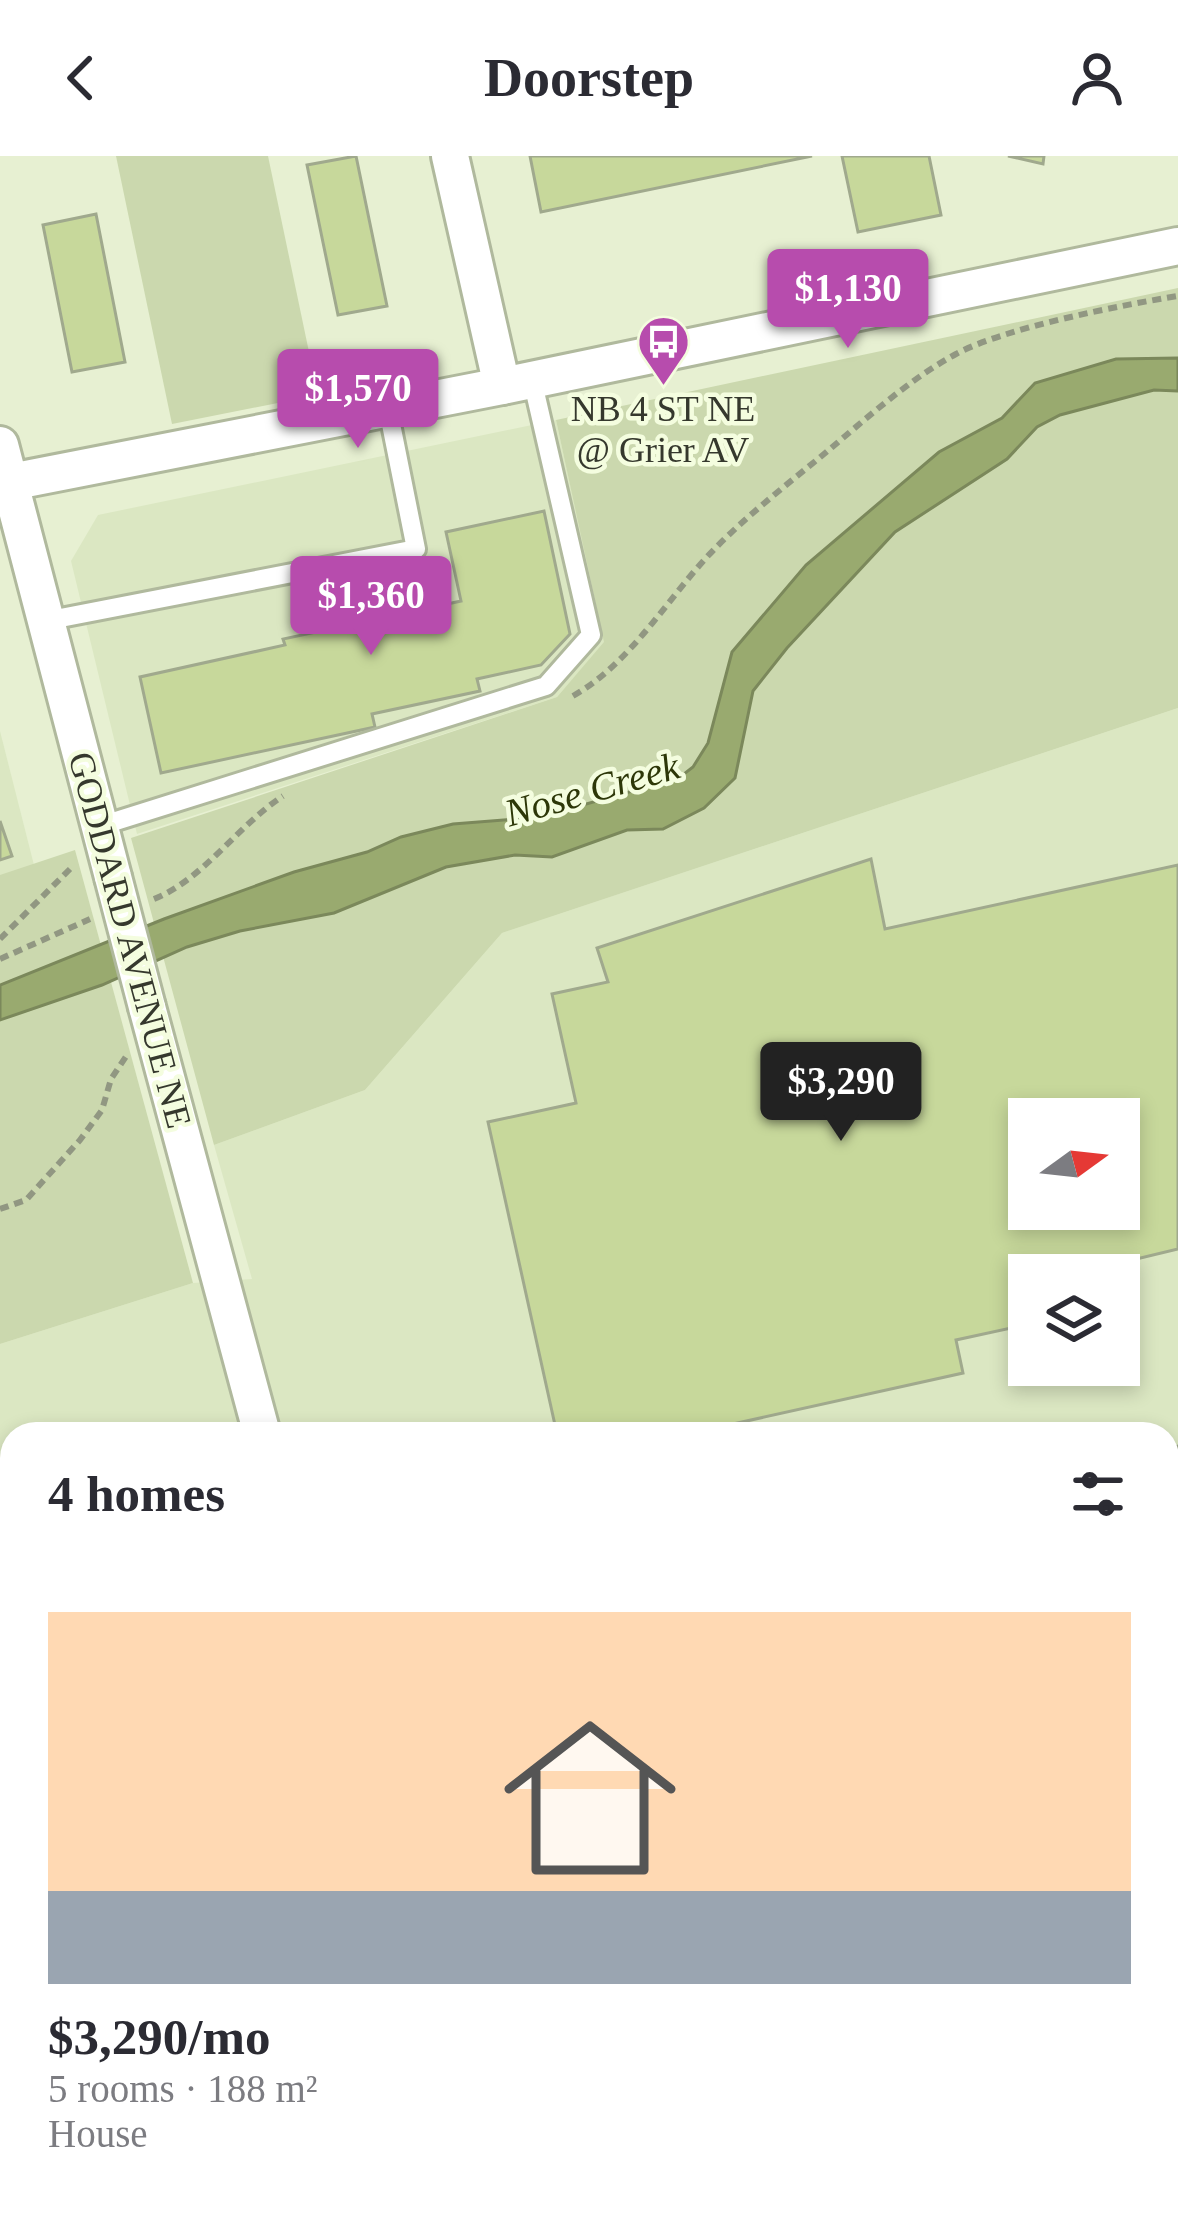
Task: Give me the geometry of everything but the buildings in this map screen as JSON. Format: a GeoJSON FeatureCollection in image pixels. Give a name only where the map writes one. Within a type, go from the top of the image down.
{"type":"FeatureCollection","features":[{"type":"Feature","properties":{"kind":"street"},"geometry":{"type":"LineString","coordinates":[[450,156],[517,382]]}},
{"type":"Feature","properties":{"kind":"street"},"geometry":{"type":"LineString","coordinates":[[4,483],[1178,246]]}},
{"type":"Feature","properties":{"kind":"street","name":"GODDARD AVENUE NE"},"geometry":{"type":"LineString","coordinates":[[0,445],[4,483],[100,826],[97,868],[147,1006],[259,1422]]}},
{"type":"Feature","properties":{"kind":"lane"},"geometry":{"type":"LineString","coordinates":[[100,826],[546,686],[591,635],[517,382]]}},
{"type":"Feature","properties":{"kind":"lane"},"geometry":{"type":"LineString","coordinates":[[45,621],[416,549],[388,409]]}},
{"type":"Feature","properties":{"kind":"path"},"geometry":{"type":"LineString","coordinates":[[557,705],[618,661],[708,555],[770,499],[888,401],[956,354],[1027,331],[1178,296]]}},
{"type":"Feature","properties":{"kind":"path"},"geometry":{"type":"LineString","coordinates":[[139,904],[179,888],[258,812],[290,792]]}},
{"type":"Feature","properties":{"kind":"path"},"geometry":{"type":"LineString","coordinates":[[0,939],[64,872],[97,868]]}},
{"type":"Feature","properties":{"kind":"path"},"geometry":{"type":"LineString","coordinates":[[0,959],[103,915]]}},
{"type":"Feature","properties":{"kind":"path"},"geometry":{"type":"LineString","coordinates":[[0,1209],[26,1200],[41,1187],[102,1111],[120,1061],[136,1052]]}},
{"type":"Feature","properties":{"kind":"shaded area"},"geometry":{"type":"Polygon","coordinates":[[[116,156],[268,156],[318,395],[172,424],[116,156]]]}},
{"type":"Feature","properties":{"kind":"shaded area"},"geometry":{"type":"Polygon","coordinates":[[[1178,288],[1178,708],[502,933],[365,1090],[214,1145],[131,838],[557,697],[604,642],[556,420],[1178,288]]]}},
{"type":"Feature","properties":{"kind":"shaded area"},"geometry":{"type":"Polygon","coordinates":[[[1178,358],[1178,391],[1154,390],[1060,415],[1037,427],[1007,459],[895,532],[753,691],[735,778],[704,808],[663,829],[627,830],[552,857],[515,855],[446,867],[334,913],[240,931],[187,947],[102,985],[0,1020],[0,985],[294,872],[453,824],[540,817],[679,778],[693,767],[708,743],[732,652],[806,565],[939,452],[1002,418],[1035,383],[1116,359],[1178,358]]]}},
{"type":"Feature","properties":{"kind":"shaded area"},"geometry":{"type":"Polygon","coordinates":[[[556,420],[605,642],[557,697],[137,834],[71,561],[98,515],[556,420]]]}},
{"type":"Feature","properties":{"kind":"shaded area"},"geometry":{"type":"Polygon","coordinates":[[[1178,708],[1178,1422],[0,1422],[0,1344],[193,1283],[252,1279],[214,1145],[365,1090],[502,933],[1178,708]]]}},
{"type":"Feature","properties":{"kind":"shaded area"},"geometry":{"type":"Polygon","coordinates":[[[0,731],[35,869],[0,881],[0,731]]]}},
{"type":"Feature","properties":{"kind":"shaded area"},"geometry":{"type":"Polygon","coordinates":[[[75,850],[193,1283],[0,1344],[0,875],[75,850]]]}},
{"type":"Feature","properties":{"kind":"place","name":"NB 4 ST NE @ Grier AV"},"geometry":{"type":"Point","coordinates":[663,387]}},
{"type":"Feature","properties":{"kind":"water label","name":"Nose Creek"},"geometry":{"type":"Point","coordinates":[592,789]}}]}
